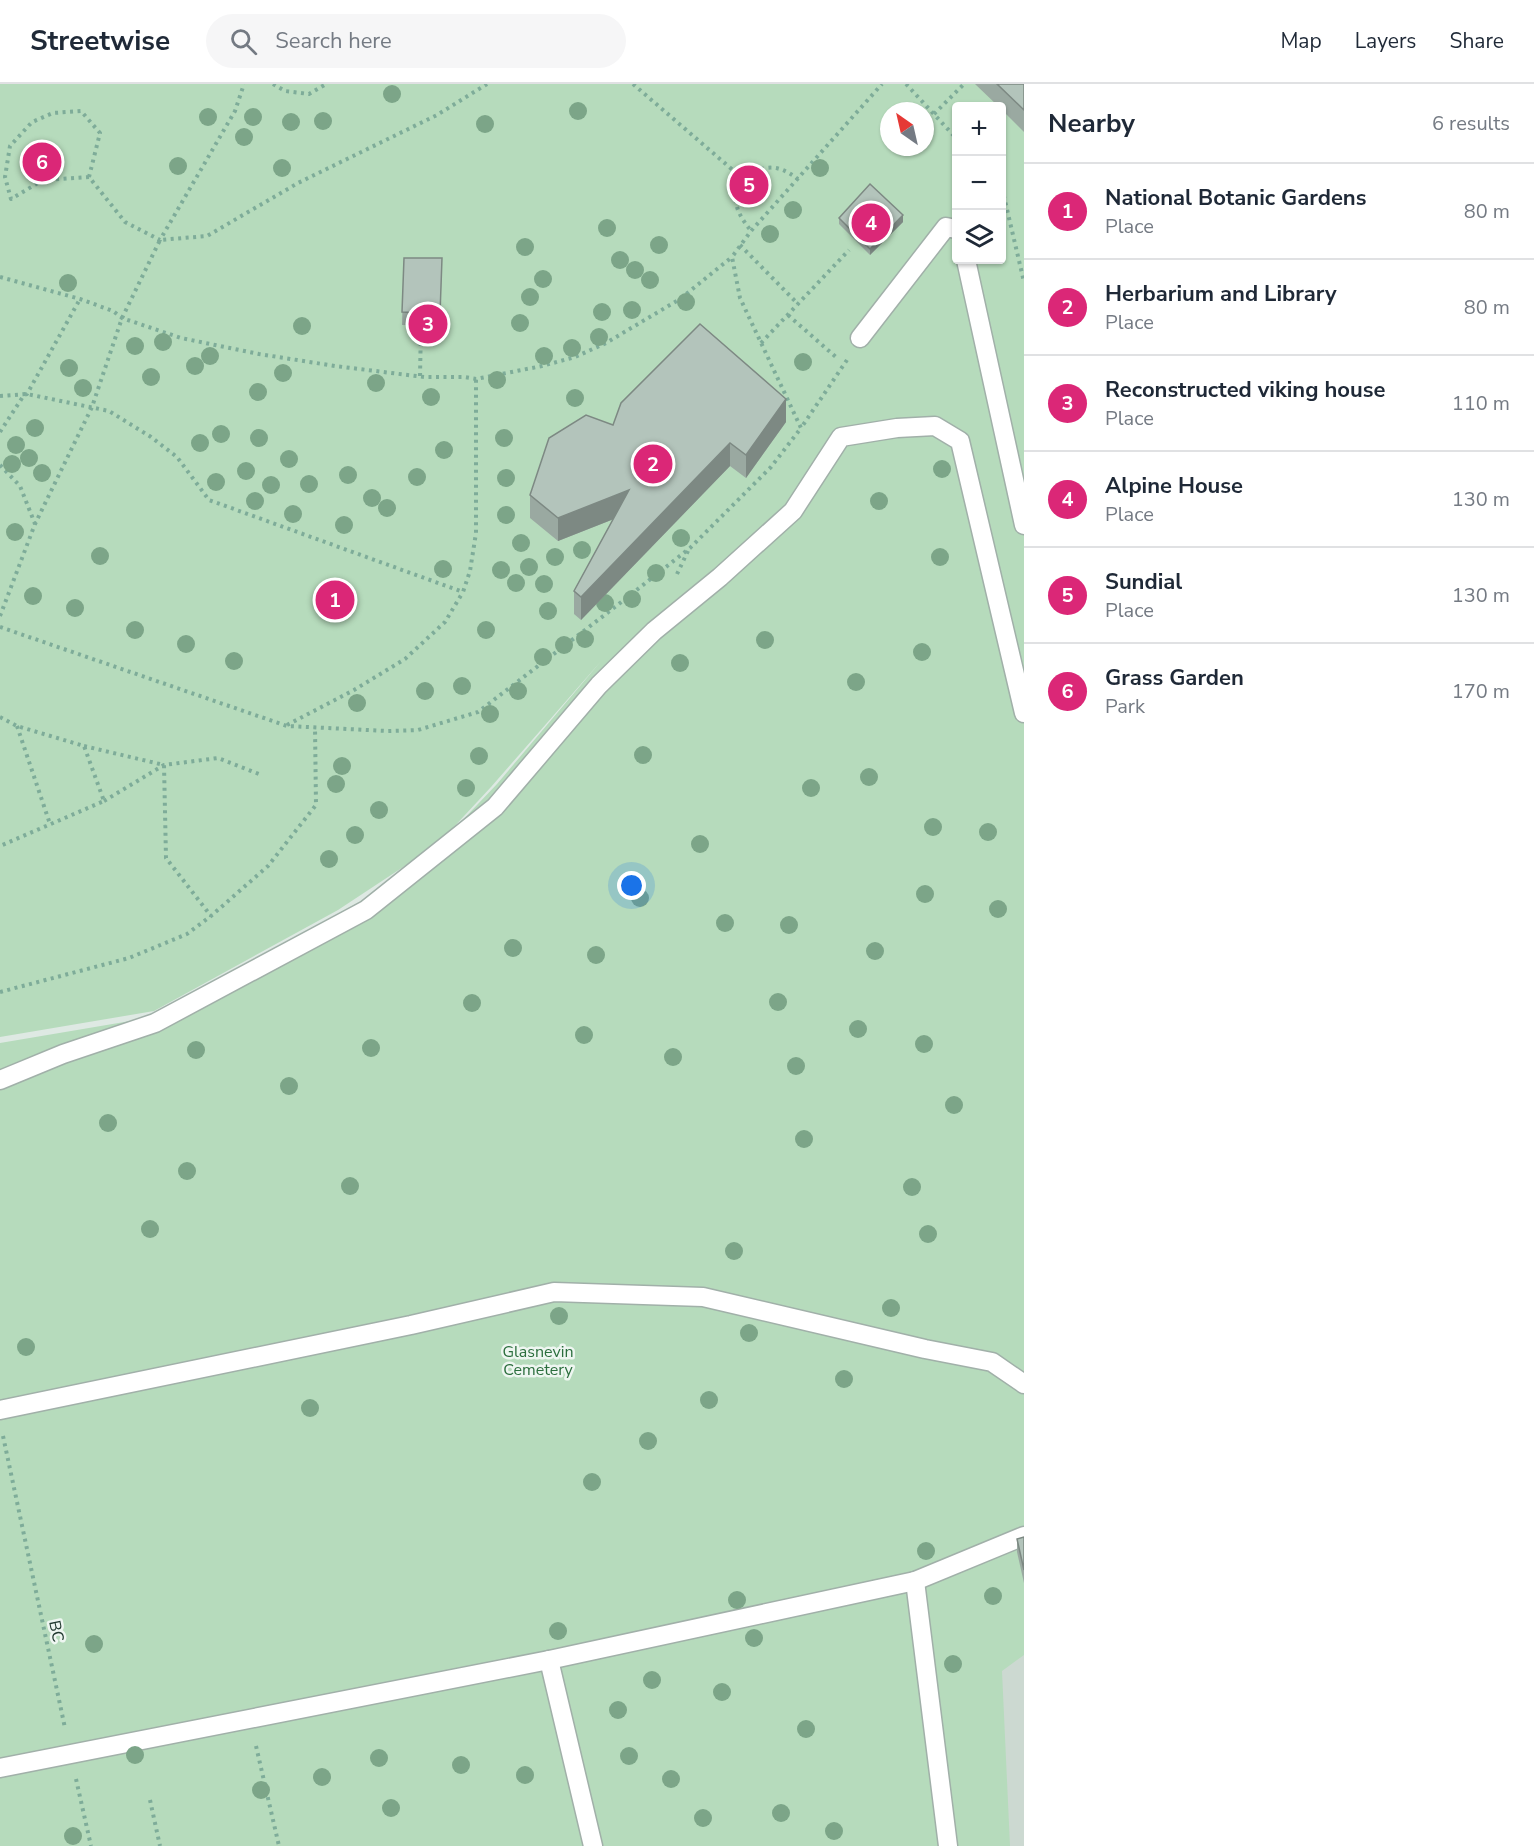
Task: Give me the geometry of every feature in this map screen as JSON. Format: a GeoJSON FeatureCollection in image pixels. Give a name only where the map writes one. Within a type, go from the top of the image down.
{"type":"FeatureCollection","features":[{"type":"Feature","properties":{"kind":"lane"},"geometry":{"type":"LineString","coordinates":[[861,338],[946,227],[952,228]]}},
{"type":"Feature","properties":{"kind":"lane"},"geometry":{"type":"LineString","coordinates":[[967,264],[1024,525]]}},
{"type":"Feature","properties":{"kind":"lane"},"geometry":{"type":"LineString","coordinates":[[0,1080],[63,1054],[155,1023],[366,910],[495,807],[599,685],[654,631],[720,577],[793,511],[841,437],[897,428],[935,426],[960,441],[1024,713]]}},
{"type":"Feature","properties":{"kind":"lane"},"geometry":{"type":"LineString","coordinates":[[0,1410],[411,1325],[554,1292],[703,1297],[925,1349],[992,1362],[1024,1384]]}},
{"type":"Feature","properties":{"kind":"lane"},"geometry":{"type":"LineString","coordinates":[[0,1768],[549,1660],[915,1581],[1024,1536]]}},
{"type":"Feature","properties":{"kind":"lane"},"geometry":{"type":"LineString","coordinates":[[915,1581],[948,1846]]}},
{"type":"Feature","properties":{"kind":"lane"},"geometry":{"type":"LineString","coordinates":[[549,1660],[592,1846]]}},
{"type":"Feature","properties":{"kind":"path"},"geometry":{"type":"LineString","coordinates":[[0,616],[36,524],[92,407],[122,318],[160,240],[235,111],[244,84]]}},
{"type":"Feature","properties":{"kind":"path"},"geometry":{"type":"LineString","coordinates":[[273,84],[281,85],[285,91],[309,94],[326,84]]}},
{"type":"Feature","properties":{"kind":"path"},"geometry":{"type":"LineString","coordinates":[[88,177],[125,222],[160,240],[207,236],[298,183],[437,115],[487,84]]}},
{"type":"Feature","properties":{"kind":"path"},"geometry":{"type":"LineString","coordinates":[[633,84],[742,178]]}},
{"type":"Feature","properties":{"kind":"path"},"geometry":{"type":"LineString","coordinates":[[0,277],[80,299],[112,311],[122,318],[181,338],[259,354],[420,376],[464,376],[476,379],[542,366],[576,357],[606,343],[680,299],[732,257],[751,231],[882,84]]}},
{"type":"Feature","properties":{"kind":"path"},"geometry":{"type":"LineString","coordinates":[[906,84],[923,102]]}},
{"type":"Feature","properties":{"kind":"path"},"geometry":{"type":"LineString","coordinates":[[952,133],[934,114],[964,84]]}},
{"type":"Feature","properties":{"kind":"path"},"geometry":{"type":"LineString","coordinates":[[81,111],[100,133],[88,177],[42,180],[10,199],[5,177],[10,146],[32,122],[53,113],[81,111]]}},
{"type":"Feature","properties":{"kind":"path"},"geometry":{"type":"LineString","coordinates":[[751,231],[736,205],[736,192],[742,178],[756,170],[770,167],[784,169],[798,179]]}},
{"type":"Feature","properties":{"kind":"path"},"geometry":{"type":"LineString","coordinates":[[1006,205],[1024,282]]}},
{"type":"Feature","properties":{"kind":"path"},"geometry":{"type":"LineString","coordinates":[[740,245],[798,304]]}},
{"type":"Feature","properties":{"kind":"path"},"geometry":{"type":"LineString","coordinates":[[761,343],[849,250]]}},
{"type":"Feature","properties":{"kind":"path"},"geometry":{"type":"LineString","coordinates":[[732,257],[740,297],[801,428]]}},
{"type":"Feature","properties":{"kind":"path"},"geometry":{"type":"LineString","coordinates":[[0,432],[24,395],[27,394],[80,299]]}},
{"type":"Feature","properties":{"kind":"path"},"geometry":{"type":"LineString","coordinates":[[788,315],[844,364]]}},
{"type":"Feature","properties":{"kind":"path"},"geometry":{"type":"LineString","coordinates":[[420,376],[421,326]]}},
{"type":"Feature","properties":{"kind":"path"},"geometry":{"type":"LineString","coordinates":[[0,627],[287,726],[388,731],[418,730],[478,712],[690,548],[771,467],[801,428],[861,338]]}},
{"type":"Feature","properties":{"kind":"path"},"geometry":{"type":"LineString","coordinates":[[287,726],[405,659],[445,622],[463,592],[470,571],[476,533],[476,379]]}},
{"type":"Feature","properties":{"kind":"path"},"geometry":{"type":"LineString","coordinates":[[0,396],[27,394],[109,411],[151,437],[177,458],[209,500],[463,592]]}},
{"type":"Feature","properties":{"kind":"path"},"geometry":{"type":"LineString","coordinates":[[0,465],[20,486],[36,524]]}},
{"type":"Feature","properties":{"kind":"path"},"geometry":{"type":"LineString","coordinates":[[0,717],[17,726],[84,746],[164,765],[218,758],[259,774]]}},
{"type":"Feature","properties":{"kind":"path"},"geometry":{"type":"LineString","coordinates":[[17,726],[50,824]]}},
{"type":"Feature","properties":{"kind":"path"},"geometry":{"type":"LineString","coordinates":[[0,992],[129,958],[187,934],[211,916],[268,866],[316,805],[315,727]]}},
{"type":"Feature","properties":{"kind":"path"},"geometry":{"type":"LineString","coordinates":[[84,746],[104,801]]}},
{"type":"Feature","properties":{"kind":"path"},"geometry":{"type":"LineString","coordinates":[[164,765],[166,858],[211,916]]}},
{"type":"Feature","properties":{"kind":"path"},"geometry":{"type":"LineString","coordinates":[[0,846],[104,801],[164,765]]}},
{"type":"Feature","properties":{"kind":"path","name":"BC"},"geometry":{"type":"LineString","coordinates":[[2,1433],[91,1846]]}},
{"type":"Feature","properties":{"kind":"path"},"geometry":{"type":"LineString","coordinates":[[250,1719],[279,1846]]}},
{"type":"Feature","properties":{"kind":"path"},"geometry":{"type":"LineString","coordinates":[[150,1800],[160,1846]]}},
{"type":"Feature","properties":{"kind":"shaded area"},"geometry":{"type":"Polygon","coordinates":[[[1024,1629],[1024,1846],[999,1846],[972,1660],[1024,1629]]]}},
{"type":"Feature","properties":{"kind":"green space","name":"Glasnevin Cemetery"},"geometry":{"type":"Polygon","coordinates":[[[0,84],[1024,84],[1024,1655],[1002,1671],[1010,1846],[0,1846],[0,1043],[154,1017],[361,901],[437,847],[497,784],[602,660],[438,844],[338,910],[154,1011],[0,1037],[0,84]]]}},
{"type":"Feature","properties":{"kind":"building"},"geometry":{"type":"Polygon","coordinates":[[[997,84],[1024,84],[1024,110],[997,84]]]}},
{"type":"Feature","properties":{"kind":"building"},"geometry":{"type":"Polygon","coordinates":[[[870,184],[903,215],[870,249],[839,218],[870,184]]]}},
{"type":"Feature","properties":{"kind":"building"},"geometry":{"type":"Polygon","coordinates":[[[404,258],[442,258],[440,314],[402,312],[404,258]]]}},
{"type":"Feature","properties":{"kind":"building"},"geometry":{"type":"Polygon","coordinates":[[[700,324],[786,399],[746,455],[730,443],[581,597],[574,591],[629,490],[558,518],[530,495],[549,438],[586,415],[613,425],[621,403],[700,324]]]}},
{"type":"Feature","properties":{"kind":"building"},"geometry":{"type":"Polygon","coordinates":[[[1024,1537],[1024,1570],[1017,1539],[1024,1537]]]}},
{"type":"Feature","properties":{"kind":"place","name":"Grass Garden"},"geometry":{"type":"Point","coordinates":[42,162]}},
{"type":"Feature","properties":{"kind":"place","name":"Sundial"},"geometry":{"type":"Point","coordinates":[749,185]}},
{"type":"Feature","properties":{"kind":"place","name":"Alpine House"},"geometry":{"type":"Point","coordinates":[871,223]}},
{"type":"Feature","properties":{"kind":"place","name":"Reconstructed viking house"},"geometry":{"type":"Point","coordinates":[428,324]}},
{"type":"Feature","properties":{"kind":"place","name":"Herbarium and Library"},"geometry":{"type":"Point","coordinates":[653,464]}},
{"type":"Feature","properties":{"kind":"place","name":"National Botanic Gardens"},"geometry":{"type":"Point","coordinates":[335,600]}}]}
